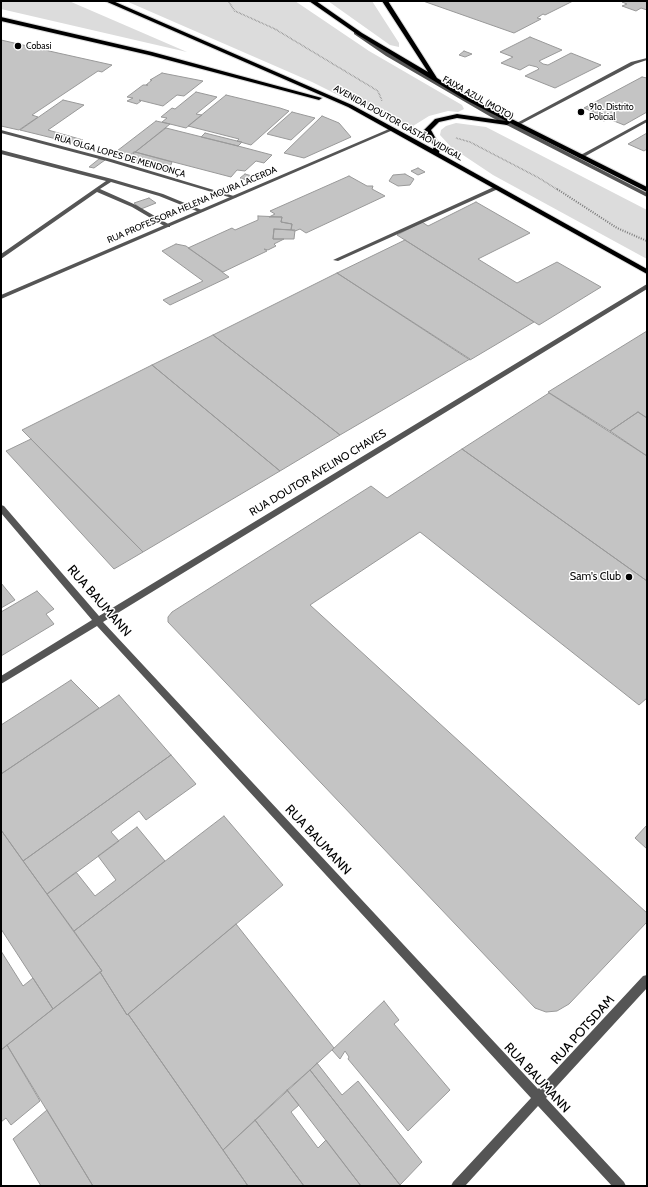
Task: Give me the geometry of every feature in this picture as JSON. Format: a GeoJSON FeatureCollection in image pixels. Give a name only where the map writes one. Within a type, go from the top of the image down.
{"type":"FeatureCollection","features":[{"type":"Feature","properties":{"kind":"highway","name":"AVENIDA DOUTOR GASTÃO VIDIGAL"},"geometry":{"type":"LineString","coordinates":[[108,1],[350,106],[647,272]]}},
{"type":"Feature","properties":{"kind":"highway"},"geometry":{"type":"LineString","coordinates":[[311,1],[360,34],[435,80],[515,125],[647,190]]}},
{"type":"Feature","properties":{"kind":"highway"},"geometry":{"type":"LineString","coordinates":[[385,1],[435,80]]}},
{"type":"Feature","properties":{"kind":"highway"},"geometry":{"type":"LineString","coordinates":[[1,19],[150,53],[350,106]]}},
{"type":"Feature","properties":{"kind":"highway"},"geometry":{"type":"LineString","coordinates":[[435,154],[437,146],[427,130],[437,120],[457,116],[515,125]]}},
{"type":"Feature","properties":{"kind":"street","name":"FAIXA AZUL (MOTO)"},"geometry":{"type":"LineString","coordinates":[[311,1],[388,55],[507,123],[647,195]]}},
{"type":"Feature","properties":{"kind":"street"},"geometry":{"type":"LineString","coordinates":[[515,125],[633,63],[647,59]]}},
{"type":"Feature","properties":{"kind":"street"},"geometry":{"type":"LineString","coordinates":[[580,157],[647,120]]}},
{"type":"Feature","properties":{"kind":"street","name":"RUA PROFESSORA HELENA MOURA LACERDA"},"geometry":{"type":"LineString","coordinates":[[1,298],[391,130]]}},
{"type":"Feature","properties":{"kind":"street","name":"RUA OLGA LOPES DE MENDONÇA"},"geometry":{"type":"LineString","coordinates":[[1,132],[109,160],[234,197]]}},
{"type":"Feature","properties":{"kind":"street"},"geometry":{"type":"LineString","coordinates":[[1,152],[110,180],[161,195],[201,211]]}},
{"type":"Feature","properties":{"kind":"street"},"geometry":{"type":"LineString","coordinates":[[1,257],[110,180]]}},
{"type":"Feature","properties":{"kind":"street"},"geometry":{"type":"LineString","coordinates":[[336,260],[496,188]]}},
{"type":"Feature","properties":{"kind":"street"},"geometry":{"type":"LineString","coordinates":[[97,190],[134,206],[168,226]]}},
{"type":"Feature","properties":{"kind":"street","name":"RUA DOUTOR AVELINO CHAVES"},"geometry":{"type":"LineString","coordinates":[[1,680],[97,620],[647,286]]}},
{"type":"Feature","properties":{"kind":"street","name":"RUA BAUMANN"},"geometry":{"type":"LineString","coordinates":[[1,508],[97,620],[620,1186]]}},
{"type":"Feature","properties":{"kind":"street","name":"RUA POTSDAM"},"geometry":{"type":"LineString","coordinates":[[457,1186],[539,1099],[647,980]]}},
{"type":"Feature","properties":{"kind":"path"},"geometry":{"type":"LineString","coordinates":[[228,1],[235,11],[275,29],[378,91],[383,105]]}},
{"type":"Feature","properties":{"kind":"path"},"geometry":{"type":"LineString","coordinates":[[427,130],[470,142],[539,178],[618,228],[647,241]]}},
{"type":"Feature","properties":{"kind":"shaded area"},"geometry":{"type":"Polygon","coordinates":[[[1,1],[69,1],[187,52],[1,9],[1,1]]]}},
{"type":"Feature","properties":{"kind":"shaded area"},"geometry":{"type":"Polygon","coordinates":[[[126,1],[295,1],[369,51],[462,105],[464,109],[458,112],[448,111],[429,116],[413,126],[417,130],[412,132],[312,82],[126,1]]]}},
{"type":"Feature","properties":{"kind":"shaded area"},"geometry":{"type":"Polygon","coordinates":[[[328,1],[372,1],[399,43],[399,47],[390,45],[328,1]]]}},
{"type":"Feature","properties":{"kind":"shaded area"},"geometry":{"type":"Polygon","coordinates":[[[456,123],[486,127],[647,210],[647,259],[493,175],[451,147],[440,135],[441,130],[446,126],[456,123]]]}},
{"type":"Feature","properties":{"kind":"building"},"geometry":{"type":"Polygon","coordinates":[[[423,1],[573,1],[545,15],[543,14],[537,18],[541,19],[514,33],[423,1]]]}},
{"type":"Feature","properties":{"kind":"building"},"geometry":{"type":"Polygon","coordinates":[[[647,1],[647,10],[641,8],[636,11],[622,6],[627,4],[622,2],[647,1]]]}},
{"type":"Feature","properties":{"kind":"building"},"geometry":{"type":"Polygon","coordinates":[[[530,37],[562,50],[539,61],[543,64],[548,65],[571,53],[601,65],[555,88],[525,76],[539,69],[537,67],[529,65],[520,70],[501,63],[513,57],[500,52],[530,37]]]}},
{"type":"Feature","properties":{"kind":"building"},"geometry":{"type":"Polygon","coordinates":[[[1,40],[112,65],[102,72],[98,71],[32,115],[38,117],[19,130],[1,126],[1,40]]]}},
{"type":"Feature","properties":{"kind":"building"},"geometry":{"type":"Polygon","coordinates":[[[464,51],[472,54],[465,57],[459,55],[464,51]]]}},
{"type":"Feature","properties":{"kind":"building"},"geometry":{"type":"Polygon","coordinates":[[[162,73],[203,81],[184,96],[177,95],[163,106],[139,100],[141,101],[137,104],[127,101],[133,98],[127,97],[143,85],[146,85],[152,80],[150,80],[162,73]]]}},
{"type":"Feature","properties":{"kind":"building"},"geometry":{"type":"Polygon","coordinates":[[[642,77],[647,78],[647,112],[624,125],[609,119],[604,121],[593,117],[598,114],[584,108],[642,77]]]}},
{"type":"Feature","properties":{"kind":"building"},"geometry":{"type":"Polygon","coordinates":[[[196,92],[217,97],[196,114],[202,115],[186,128],[162,122],[167,118],[161,117],[172,108],[175,109],[196,92]]]}},
{"type":"Feature","properties":{"kind":"building"},"geometry":{"type":"Polygon","coordinates":[[[226,95],[289,111],[251,145],[237,141],[239,139],[188,126],[226,95]]]}},
{"type":"Feature","properties":{"kind":"building"},"geometry":{"type":"Polygon","coordinates":[[[63,100],[84,105],[48,130],[83,140],[77,144],[20,130],[63,100]]]}},
{"type":"Feature","properties":{"kind":"building"},"geometry":{"type":"Polygon","coordinates":[[[292,112],[315,118],[291,140],[267,134],[292,112]]]}},
{"type":"Feature","properties":{"kind":"building"},"geometry":{"type":"Polygon","coordinates":[[[322,116],[339,123],[351,137],[304,158],[284,153],[322,116]]]}},
{"type":"Feature","properties":{"kind":"building"},"geometry":{"type":"Polygon","coordinates":[[[156,121],[170,124],[128,158],[113,154],[156,121]]]}},
{"type":"Feature","properties":{"kind":"building"},"geometry":{"type":"Polygon","coordinates":[[[166,128],[272,155],[264,163],[256,161],[245,171],[237,170],[231,177],[135,152],[166,128]]]}},
{"type":"Feature","properties":{"kind":"building"},"geometry":{"type":"Polygon","coordinates":[[[205,133],[242,142],[238,146],[201,137],[205,133]]]}},
{"type":"Feature","properties":{"kind":"building"},"geometry":{"type":"Polygon","coordinates":[[[647,133],[647,149],[644,151],[628,144],[647,133]]]}},
{"type":"Feature","properties":{"kind":"building"},"geometry":{"type":"Polygon","coordinates":[[[134,152],[172,162],[168,172],[124,160],[134,152]]]}},
{"type":"Feature","properties":{"kind":"building"},"geometry":{"type":"Polygon","coordinates":[[[99,159],[105,160],[94,168],[89,167],[99,159]]]}},
{"type":"Feature","properties":{"kind":"building"},"geometry":{"type":"Polygon","coordinates":[[[418,168],[425,172],[418,175],[411,171],[418,168]]]}},
{"type":"Feature","properties":{"kind":"building"},"geometry":{"type":"Polygon","coordinates":[[[245,174],[252,176],[247,180],[240,178],[245,174]]]}},
{"type":"Feature","properties":{"kind":"building"},"geometry":{"type":"Polygon","coordinates":[[[405,174],[414,179],[410,185],[398,186],[389,181],[393,175],[405,174]]]}},
{"type":"Feature","properties":{"kind":"building"},"geometry":{"type":"Polygon","coordinates":[[[349,176],[367,186],[373,186],[372,189],[385,196],[306,233],[300,229],[295,231],[291,230],[292,224],[281,222],[282,217],[269,217],[275,214],[270,211],[349,176]]]}},
{"type":"Feature","properties":{"kind":"building"},"geometry":{"type":"Polygon","coordinates":[[[149,198],[156,203],[141,209],[134,203],[149,198]]]}},
{"type":"Feature","properties":{"kind":"building"},"geometry":{"type":"Polygon","coordinates":[[[476,202],[530,233],[478,259],[517,283],[557,262],[601,287],[539,325],[397,235],[422,222],[428,226],[476,202]]]}},
{"type":"Feature","properties":{"kind":"building"},"geometry":{"type":"Polygon","coordinates":[[[258,216],[282,217],[281,222],[292,224],[291,230],[274,229],[273,239],[284,239],[274,244],[276,246],[268,250],[264,249],[267,251],[223,272],[188,248],[232,228],[235,230],[258,220],[258,216]]]}},
{"type":"Feature","properties":{"kind":"building"},"geometry":{"type":"Polygon","coordinates":[[[274,229],[295,230],[294,239],[273,239],[274,229]]]}},
{"type":"Feature","properties":{"kind":"building"},"geometry":{"type":"Polygon","coordinates":[[[405,240],[534,322],[470,360],[337,273],[405,240]]]}},
{"type":"Feature","properties":{"kind":"building"},"geometry":{"type":"Polygon","coordinates":[[[176,244],[186,246],[229,277],[170,305],[163,300],[203,281],[162,251],[176,244]]]}},
{"type":"Feature","properties":{"kind":"building"},"geometry":{"type":"Polygon","coordinates":[[[337,273],[470,359],[340,435],[213,335],[337,273]]]}},
{"type":"Feature","properties":{"kind":"building"},"geometry":{"type":"Polygon","coordinates":[[[647,331],[647,418],[638,412],[610,431],[548,392],[647,331]]]}},
{"type":"Feature","properties":{"kind":"building"},"geometry":{"type":"Polygon","coordinates":[[[213,335],[340,435],[280,471],[152,365],[213,335]]]}},
{"type":"Feature","properties":{"kind":"building"},"geometry":{"type":"Polygon","coordinates":[[[152,365],[280,471],[143,552],[22,430],[152,365]]]}},
{"type":"Feature","properties":{"kind":"building"},"geometry":{"type":"Polygon","coordinates":[[[549,393],[647,456],[647,581],[462,449],[549,393]]]}},
{"type":"Feature","properties":{"kind":"building"},"geometry":{"type":"Polygon","coordinates":[[[638,412],[647,418],[647,456],[610,431],[638,412]]]}},
{"type":"Feature","properties":{"kind":"building"},"geometry":{"type":"Polygon","coordinates":[[[31,439],[143,552],[114,569],[6,451],[31,439]]]}},
{"type":"Feature","properties":{"kind":"building"},"geometry":{"type":"Polygon","coordinates":[[[462,449],[647,581],[647,698],[639,705],[420,532],[310,605],[647,913],[647,922],[569,1004],[557,1011],[546,1012],[535,1008],[168,622],[168,617],[172,612],[371,486],[387,498],[462,449]]]}},
{"type":"Feature","properties":{"kind":"building"},"geometry":{"type":"Polygon","coordinates":[[[1,583],[15,600],[1,608],[1,583]]]}},
{"type":"Feature","properties":{"kind":"building"},"geometry":{"type":"Polygon","coordinates":[[[37,591],[54,609],[46,614],[54,624],[1,656],[1,612],[37,591]]]}},
{"type":"Feature","properties":{"kind":"building"},"geometry":{"type":"Polygon","coordinates":[[[71,680],[99,708],[1,774],[1,725],[71,680]]]}},
{"type":"Feature","properties":{"kind":"building"},"geometry":{"type":"Polygon","coordinates":[[[119,695],[171,755],[23,861],[1,830],[1,774],[119,695]]]}},
{"type":"Feature","properties":{"kind":"building"},"geometry":{"type":"Polygon","coordinates":[[[171,755],[196,784],[146,820],[139,811],[111,832],[119,841],[47,894],[23,861],[171,755]]]}},
{"type":"Feature","properties":{"kind":"building"},"geometry":{"type":"Polygon","coordinates":[[[224,816],[283,885],[127,1015],[100,972],[102,971],[74,931],[224,816]]]}},
{"type":"Feature","properties":{"kind":"building"},"geometry":{"type":"Polygon","coordinates":[[[647,825],[647,849],[635,838],[647,825]]]}},
{"type":"Feature","properties":{"kind":"building"},"geometry":{"type":"Polygon","coordinates":[[[137,827],[165,861],[74,931],[47,894],[76,872],[95,896],[116,880],[98,856],[137,827]]]}},
{"type":"Feature","properties":{"kind":"building"},"geometry":{"type":"Polygon","coordinates":[[[1,830],[102,971],[53,1009],[1,929],[1,830]]]}},
{"type":"Feature","properties":{"kind":"building"},"geometry":{"type":"Polygon","coordinates":[[[236,924],[334,1048],[223,1150],[128,1014],[236,924]]]}},
{"type":"Feature","properties":{"kind":"building"},"geometry":{"type":"Polygon","coordinates":[[[1,951],[23,986],[33,978],[53,1009],[1,1050],[1,951]]]}},
{"type":"Feature","properties":{"kind":"building"},"geometry":{"type":"Polygon","coordinates":[[[100,972],[127,1015],[128,1014],[248,1186],[93,1186],[7,1045],[100,972]]]}},
{"type":"Feature","properties":{"kind":"building"},"geometry":{"type":"Polygon","coordinates":[[[384,1001],[399,1020],[394,1024],[450,1090],[408,1131],[348,1059],[349,1057],[345,1051],[340,1059],[332,1050],[384,1001]]]}},
{"type":"Feature","properties":{"kind":"building"},"geometry":{"type":"Polygon","coordinates":[[[7,1045],[40,1101],[11,1125],[6,1118],[1,1122],[1,1050],[7,1045]]]}},
{"type":"Feature","properties":{"kind":"building"},"geometry":{"type":"Polygon","coordinates":[[[317,1063],[342,1095],[358,1081],[422,1162],[400,1185],[310,1070],[317,1063]]]}},
{"type":"Feature","properties":{"kind":"building"},"geometry":{"type":"Polygon","coordinates":[[[310,1070],[400,1185],[399,1186],[361,1186],[287,1090],[310,1070]]]}},
{"type":"Feature","properties":{"kind":"building"},"geometry":{"type":"Polygon","coordinates":[[[287,1090],[299,1105],[291,1112],[318,1148],[326,1140],[361,1186],[304,1186],[255,1120],[287,1090]]]}},
{"type":"Feature","properties":{"kind":"building"},"geometry":{"type":"Polygon","coordinates":[[[47,1110],[93,1186],[41,1186],[13,1139],[47,1110]]]}},
{"type":"Feature","properties":{"kind":"building"},"geometry":{"type":"Polygon","coordinates":[[[255,1120],[304,1186],[248,1186],[223,1150],[255,1120]]]}},
{"type":"Feature","properties":{"kind":"place","name":"Cobasi"},"geometry":{"type":"Point","coordinates":[18,46]}},
{"type":"Feature","properties":{"kind":"place","name":"91o. Distrito Policial"},"geometry":{"type":"Point","coordinates":[581,112]}},
{"type":"Feature","properties":{"kind":"place","name":"Sam's Club"},"geometry":{"type":"Point","coordinates":[629,577]}}]}
